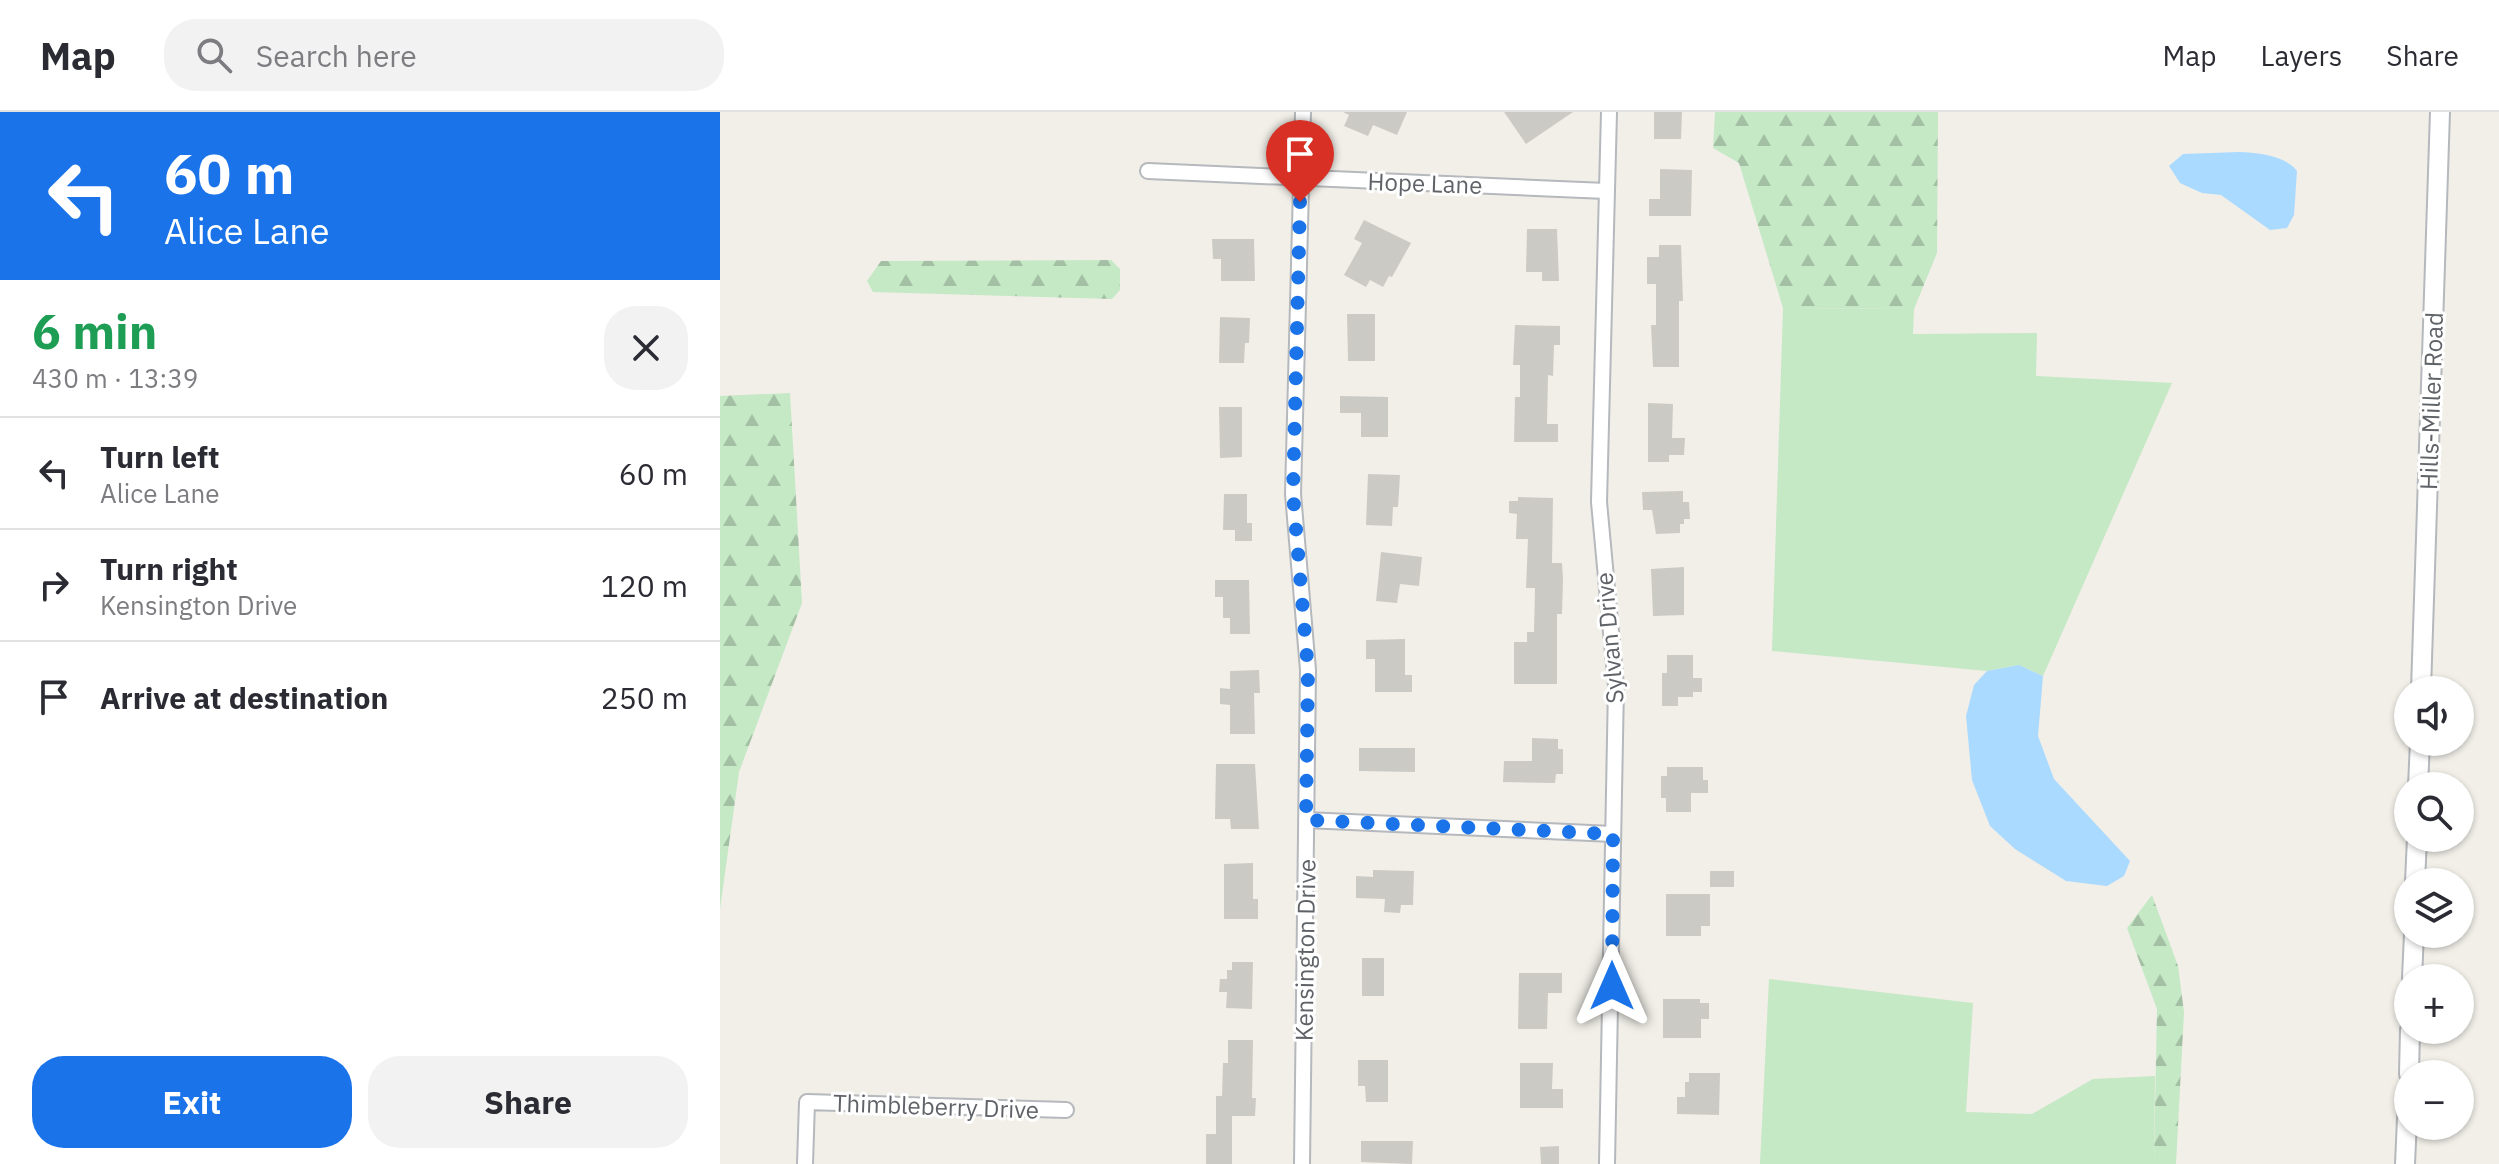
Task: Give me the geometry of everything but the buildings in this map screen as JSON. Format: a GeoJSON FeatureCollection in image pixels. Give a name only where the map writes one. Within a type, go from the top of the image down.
{"type":"FeatureCollection","features":[{"type":"Feature","properties":{"kind":"street","name":"Kensington Drive"},"geometry":{"type":"LineString","coordinates":[[1302,1164],[1308,670],[1293,494],[1303,112]]}},
{"type":"Feature","properties":{"kind":"street","name":"Sylvan Drive"},"geometry":{"type":"LineString","coordinates":[[1607,1164],[1616,686],[1599,502],[1609,112]]}},
{"type":"Feature","properties":{"kind":"street","name":"Hills-Miller Road"},"geometry":{"type":"LineString","coordinates":[[2421,676],[2440,112]]}},
{"type":"Feature","properties":{"kind":"street","name":"Hope Lane"},"geometry":{"type":"LineString","coordinates":[[1148,171],[1606,191]]}},
{"type":"Feature","properties":{"kind":"street"},"geometry":{"type":"LineString","coordinates":[[1306,820],[1613,834]]}},
{"type":"Feature","properties":{"kind":"street","name":"Thimbleberry Drive"},"geometry":{"type":"LineString","coordinates":[[805,1164],[807,1102],[1066,1110]]}},
{"type":"Feature","properties":{"kind":"street"},"geometry":{"type":"LineString","coordinates":[[2405,1164],[2406,1140]]}},
{"type":"Feature","properties":{"kind":"green space"},"geometry":{"type":"Polygon","coordinates":[[[1715,112],[1938,112],[1937,253],[1914,309],[1783,308],[1739,163],[1713,148],[1715,112]]]}},
{"type":"Feature","properties":{"kind":"green space"},"geometry":{"type":"Polygon","coordinates":[[[1111,260],[1120,269],[1120,290],[1112,299],[873,292],[867,281],[881,261],[1111,260]]]}},
{"type":"Feature","properties":{"kind":"green space"},"geometry":{"type":"Polygon","coordinates":[[[1783,308],[1914,309],[1913,334],[2037,333],[2036,376],[2172,383],[2043,676],[2019,665],[1987,671],[1772,651],[1783,308]]]}},
{"type":"Feature","properties":{"kind":"green space"},"geometry":{"type":"Polygon","coordinates":[[[790,393],[802,603],[739,772],[720,909],[720,396],[790,393]]]}},
{"type":"Feature","properties":{"kind":"green space"},"geometry":{"type":"Polygon","coordinates":[[[2152,895],[2178,966],[2184,1012],[2176,1164],[2154,1164],[2157,1009],[2127,928],[2152,895]]]}},
{"type":"Feature","properties":{"kind":"green space"},"geometry":{"type":"Polygon","coordinates":[[[1769,979],[1973,1003],[1966,1112],[2032,1114],[2093,1079],[2155,1076],[2154,1164],[1760,1164],[1769,979]]]}},
{"type":"Feature","properties":{"kind":"water"},"geometry":{"type":"Polygon","coordinates":[[[2239,152],[2278,158],[2297,171],[2294,215],[2287,228],[2270,230],[2221,195],[2202,193],[2180,183],[2169,166],[2183,154],[2239,152]]]}},
{"type":"Feature","properties":{"kind":"water"},"geometry":{"type":"Polygon","coordinates":[[[2019,665],[2043,676],[2038,736],[2054,779],[2130,861],[2124,876],[2107,886],[2066,881],[2015,849],[1990,826],[1972,780],[1966,716],[1974,685],[1987,671],[2019,665]]]}},
{"type":"Feature","properties":{"kind":"route"},"geometry":{"type":"LineString","coordinates":[[1300,202],[1293,494],[1308,670],[1306,820],[1613,834],[1612,986]]}}]}
